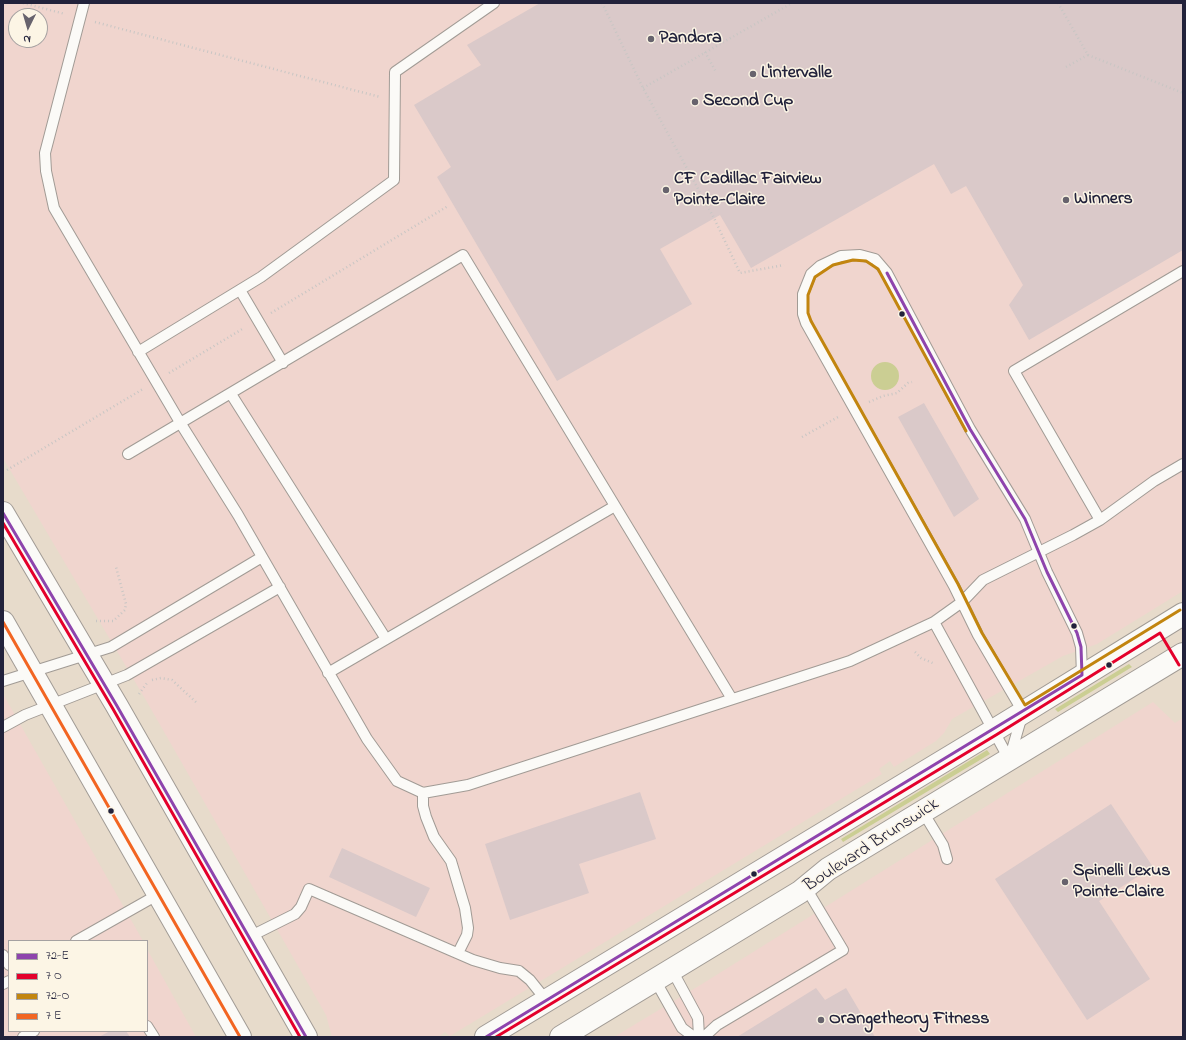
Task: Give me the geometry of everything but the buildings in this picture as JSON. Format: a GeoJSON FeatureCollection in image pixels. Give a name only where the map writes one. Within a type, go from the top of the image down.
{"type":"FeatureCollection","features":[{"type":"Feature","properties":{"kind":"street"},"geometry":{"type":"LineString","coordinates":[[3,513],[87,655],[306,1037]]}},
{"type":"Feature","properties":{"kind":"street","name":"Boulevard Brunswick"},"geometry":{"type":"LineString","coordinates":[[486,1037],[993,731],[1183,614]]}},
{"type":"Feature","properties":{"kind":"street"},"geometry":{"type":"LineString","coordinates":[[3,622],[240,1037]]}},
{"type":"Feature","properties":{"kind":"street"},"geometry":{"type":"LineString","coordinates":[[1162,626],[1182,658]]}},
{"type":"Feature","properties":{"kind":"street","name":"Boulevard Brunswick"},"geometry":{"type":"LineString","coordinates":[[561,1037],[806,888],[828,869],[1009,759],[1182,658]]}},
{"type":"Feature","properties":{"kind":"lane"},"geometry":{"type":"LineString","coordinates":[[84,3],[45,153],[46,171],[54,208],[155,381],[280,587],[328,673],[368,739],[397,781],[423,793],[468,785],[850,660],[934,622],[962,602],[983,580],[1100,520],[1154,481],[1183,464]]}},
{"type":"Feature","properties":{"kind":"lane"},"geometry":{"type":"LineString","coordinates":[[138,352],[240,290],[394,180],[395,72],[494,3]]}},
{"type":"Feature","properties":{"kind":"lane"},"geometry":{"type":"LineString","coordinates":[[1009,759],[1023,712],[978,635],[962,602],[806,323],[803,314],[803,294],[811,274],[820,266],[841,256],[860,254],[875,259],[882,265],[970,429],[1025,519],[1038,552],[1077,633],[1081,647],[1082,675]]}},
{"type":"Feature","properties":{"kind":"lane"},"geometry":{"type":"LineString","coordinates":[[128,454],[181,424],[463,255],[732,699]]}},
{"type":"Feature","properties":{"kind":"lane"},"geometry":{"type":"LineString","coordinates":[[1100,520],[1014,371],[1183,271]]}},
{"type":"Feature","properties":{"kind":"lane"},"geometry":{"type":"LineString","coordinates":[[240,290],[283,363]]}},
{"type":"Feature","properties":{"kind":"lane"},"geometry":{"type":"LineString","coordinates":[[231,394],[386,639]]}},
{"type":"Feature","properties":{"kind":"lane"},"geometry":{"type":"LineString","coordinates":[[328,673],[615,506]]}},
{"type":"Feature","properties":{"kind":"lane"},"geometry":{"type":"LineString","coordinates":[[3,681],[87,655],[120,642],[262,557]]}},
{"type":"Feature","properties":{"kind":"lane"},"geometry":{"type":"LineString","coordinates":[[3,727],[50,705],[128,674],[280,587]]}},
{"type":"Feature","properties":{"kind":"lane"},"geometry":{"type":"LineString","coordinates":[[934,622],[1009,759]]}},
{"type":"Feature","properties":{"kind":"lane"},"geometry":{"type":"LineString","coordinates":[[423,793],[423,806],[428,823],[434,837],[451,861],[465,908],[468,928],[467,935],[458,953]]}},
{"type":"Feature","properties":{"kind":"lane"},"geometry":{"type":"LineString","coordinates":[[923,812],[942,845],[947,859]]}},
{"type":"Feature","properties":{"kind":"lane"},"geometry":{"type":"LineString","coordinates":[[704,1037],[718,1025],[843,950],[806,888]]}},
{"type":"Feature","properties":{"kind":"lane"},"geometry":{"type":"LineString","coordinates":[[249,937],[295,914],[301,907],[309,889],[487,965],[518,971],[530,980],[546,1000]]}},
{"type":"Feature","properties":{"kind":"lane"},"geometry":{"type":"LineString","coordinates":[[78,940],[159,894]]}},
{"type":"Feature","properties":{"kind":"lane"},"geometry":{"type":"LineString","coordinates":[[663,975],[682,1028],[694,1037]]}},
{"type":"Feature","properties":{"kind":"lane"},"geometry":{"type":"LineString","coordinates":[[663,975],[698,1018],[699,1037]]}},
{"type":"Feature","properties":{"kind":"lane"},"geometry":{"type":"LineString","coordinates":[[148,1028],[154,1037]]}},
{"type":"Feature","properties":{"kind":"lane"},"geometry":{"type":"LineString","coordinates":[[23,1037],[32,1032]]}},
{"type":"Feature","properties":{"kind":"path"},"geometry":{"type":"LineString","coordinates":[[23,3],[394,101]]}},
{"type":"Feature","properties":{"kind":"path"},"geometry":{"type":"LineString","coordinates":[[602,3],[643,88],[714,218],[740,273],[784,265]]}},
{"type":"Feature","properties":{"kind":"path"},"geometry":{"type":"LineString","coordinates":[[643,88],[792,3]]}},
{"type":"Feature","properties":{"kind":"path"},"geometry":{"type":"LineString","coordinates":[[1058,3],[1088,55],[1183,93]]}},
{"type":"Feature","properties":{"kind":"path"},"geometry":{"type":"LineString","coordinates":[[705,52],[716,72]]}},
{"type":"Feature","properties":{"kind":"path"},"geometry":{"type":"LineString","coordinates":[[1066,67],[1088,55]]}},
{"type":"Feature","properties":{"kind":"path"},"geometry":{"type":"LineString","coordinates":[[7,470],[448,206]]}},
{"type":"Feature","properties":{"kind":"path"},"geometry":{"type":"LineString","coordinates":[[869,402],[883,396],[897,394],[908,383],[912,382]]}},
{"type":"Feature","properties":{"kind":"path"},"geometry":{"type":"LineString","coordinates":[[802,437],[844,414]]}},
{"type":"Feature","properties":{"kind":"path"},"geometry":{"type":"LineString","coordinates":[[96,622],[114,621],[125,610],[126,604],[116,566]]}},
{"type":"Feature","properties":{"kind":"path"},"geometry":{"type":"LineString","coordinates":[[915,652],[921,658],[935,664]]}},
{"type":"Feature","properties":{"kind":"path"},"geometry":{"type":"LineString","coordinates":[[139,694],[152,680],[169,678],[198,704]]}},
{"type":"Feature","properties":{"kind":"shaded area"},"geometry":{"type":"Polygon","coordinates":[[[3,3],[1183,3],[1183,591],[1097,644],[1063,656],[952,719],[944,733],[936,741],[894,767],[890,761],[879,769],[882,774],[450,1036],[445,1032],[438,1037],[332,1037],[326,1015],[147,702],[3,458],[3,3]]]}},
{"type":"Feature","properties":{"kind":"shaded area"},"geometry":{"type":"Polygon","coordinates":[[[3,694],[142,940],[8,940],[8,1032],[148,1032],[148,951],[196,1037],[3,1037],[3,694]]]}},
{"type":"Feature","properties":{"kind":"shaded area"},"geometry":{"type":"Polygon","coordinates":[[[1153,702],[1175,723],[1183,718],[1183,1037],[614,1037],[702,984],[1153,702]]]}},
{"type":"Feature","properties":{"kind":"green space"},"geometry":{"type":"Polygon","coordinates":[[[885,362],[895,366],[899,376],[895,386],[885,390],[875,386],[871,376],[875,366],[885,362]]]}},
{"type":"Feature","properties":{"kind":"green space"},"geometry":{"type":"Polygon","coordinates":[[[1129,664],[1132,667],[1058,712],[1055,709],[1129,664]]]}},
{"type":"Feature","properties":{"kind":"green space"},"geometry":{"type":"Polygon","coordinates":[[[987,750],[990,754],[843,842],[841,839],[987,750]]]}},
{"type":"Feature","properties":{"kind":"transit line","name":"72-O"},"geometry":{"type":"LineString","coordinates":[[966,431],[878,269],[866,261],[853,260],[833,265],[815,277],[808,295],[808,313],[811,321],[958,584],[982,633],[1025,705],[1180,610]]}},
{"type":"Feature","properties":{"kind":"transit line","name":"72-E"},"geometry":{"type":"LineString","coordinates":[[486,1037],[1082,675],[1081,647],[1077,633],[1047,572],[1025,519],[970,429],[887,273]]}},
{"type":"Feature","properties":{"kind":"transit line","name":"72-E"},"geometry":{"type":"LineString","coordinates":[[3,513],[117,706],[306,1037]]}},
{"type":"Feature","properties":{"kind":"transit line"},"geometry":{"type":"LineString","coordinates":[[3,523],[113,709],[300,1037]]}},
{"type":"Feature","properties":{"kind":"transit line"},"geometry":{"type":"LineString","coordinates":[[3,622],[240,1037]]}},
{"type":"Feature","properties":{"kind":"transit line"},"geometry":{"type":"LineString","coordinates":[[496,1037],[996,735],[1160,633],[1179,665]]}},
{"type":"Feature","properties":{"kind":"place","name":"Pandora"},"geometry":{"type":"Point","coordinates":[651,39]}},
{"type":"Feature","properties":{"kind":"place","name":"L'intervalle"},"geometry":{"type":"Point","coordinates":[753,74]}},
{"type":"Feature","properties":{"kind":"place","name":"Second Cup"},"geometry":{"type":"Point","coordinates":[695,102]}},
{"type":"Feature","properties":{"kind":"place","name":"CF Cadillac Fairview Pointe-Claire"},"geometry":{"type":"Point","coordinates":[666,190]}},
{"type":"Feature","properties":{"kind":"place","name":"Winners"},"geometry":{"type":"Point","coordinates":[1066,200]}},
{"type":"Feature","properties":{"kind":"place","name":"Spinelli Lexus Pointe-Claire"},"geometry":{"type":"Point","coordinates":[1065,882]}},
{"type":"Feature","properties":{"kind":"place","name":"Orangetheory Fitness"},"geometry":{"type":"Point","coordinates":[821,1020]}}]}
